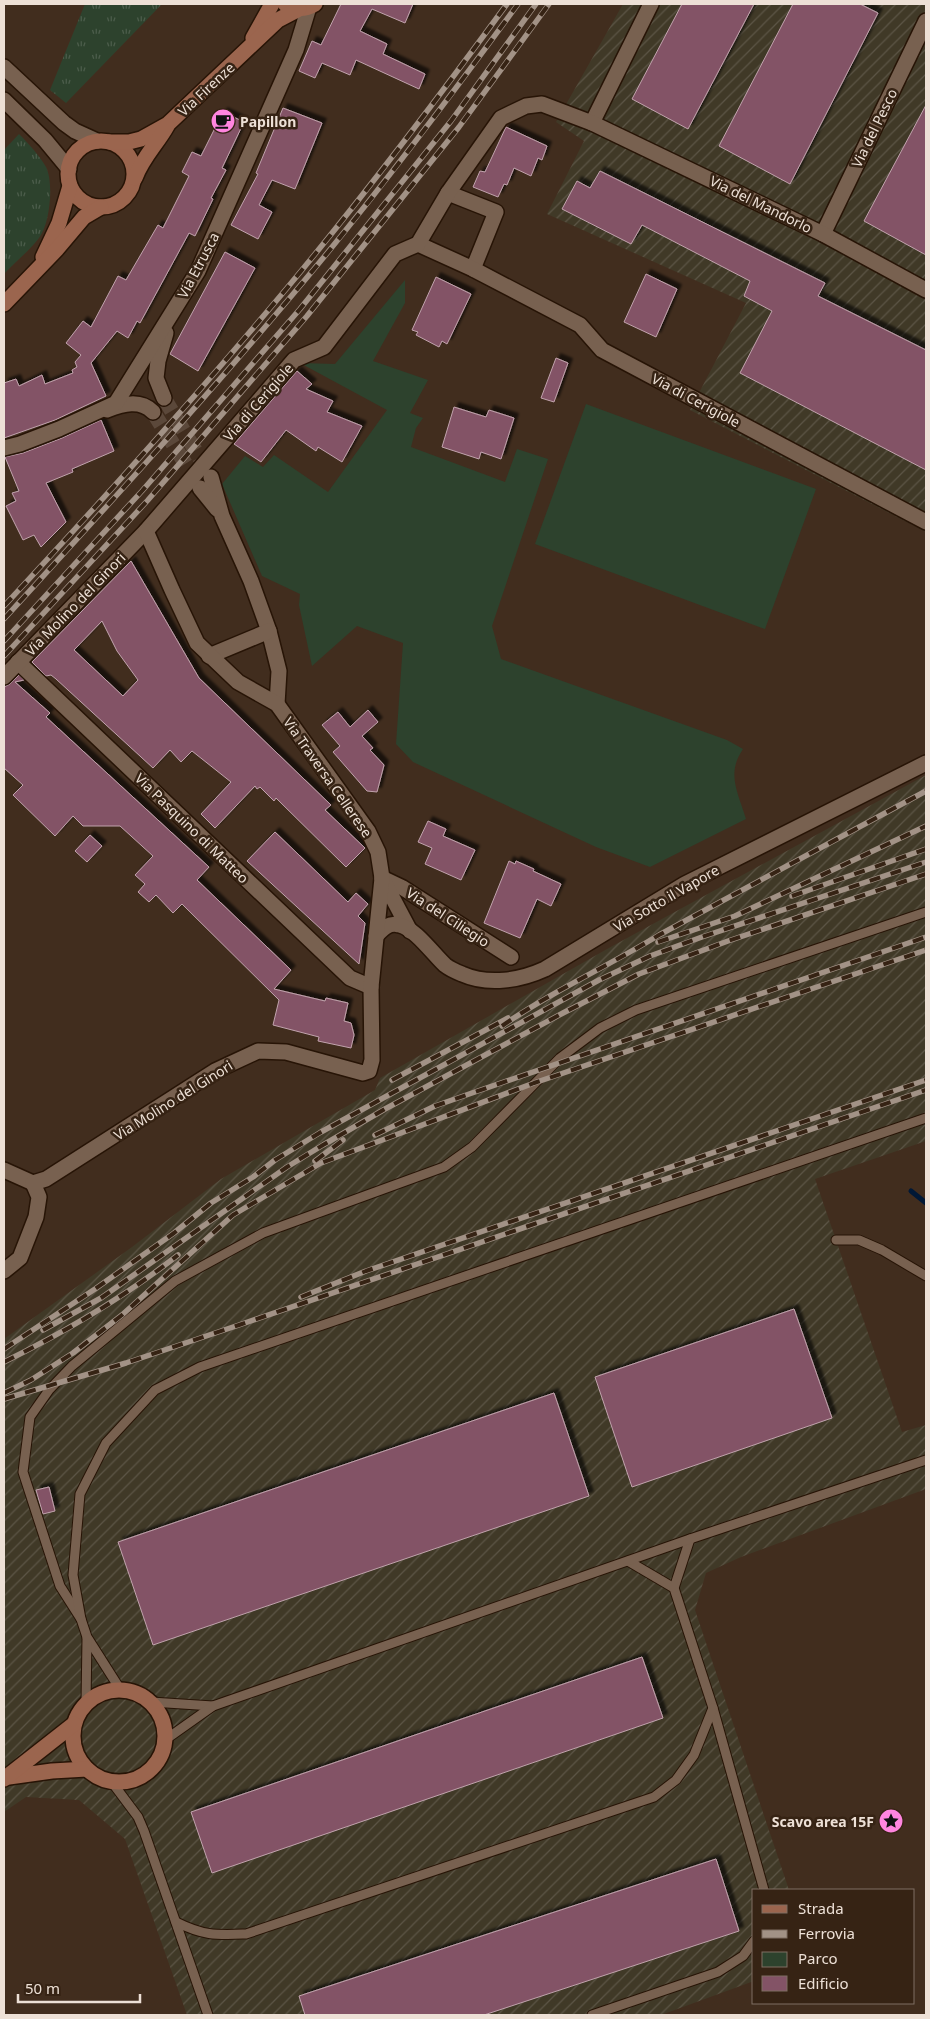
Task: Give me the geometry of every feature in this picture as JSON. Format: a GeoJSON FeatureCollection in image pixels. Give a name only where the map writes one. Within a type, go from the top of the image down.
{"type":"FeatureCollection","features":[{"type":"Feature","properties":{"kind":"main road","name":"Via Firenze"},"geometry":{"type":"LineString","coordinates":[[244,54],[272,4]]}},
{"type":"Feature","properties":{"kind":"main road","name":"Via Firenze"},"geometry":{"type":"LineString","coordinates":[[39,268],[59,223],[70,186],[68,169],[78,150],[87,144],[129,142],[141,139],[168,124],[278,20],[302,6]]}},
{"type":"Feature","properties":{"kind":"main road","name":"Via Firenze"},"geometry":{"type":"LineString","coordinates":[[4,304],[84,217],[100,207],[120,202],[127,195],[140,164],[159,141],[168,124]]}},
{"type":"Feature","properties":{"kind":"main road"},"geometry":{"type":"LineString","coordinates":[[104,142],[120,147],[128,155],[133,165],[134,176],[132,186]]}},
{"type":"Feature","properties":{"kind":"main road"},"geometry":{"type":"LineString","coordinates":[[70,186],[75,195],[82,201],[91,206],[100,207]]}},
{"type":"Feature","properties":{"kind":"main road"},"geometry":{"type":"LineString","coordinates":[[120,1689],[136,1693],[150,1702],[159,1713],[164,1726],[165,1740],[159,1758],[147,1772],[136,1779],[124,1782],[98,1777],[88,1769],[80,1760],[73,1736],[74,1724],[86,1703],[96,1695],[120,1689]]}},
{"type":"Feature","properties":{"kind":"main road"},"geometry":{"type":"LineString","coordinates":[[6,1778],[74,1724]]}},
{"type":"Feature","properties":{"kind":"main road"},"geometry":{"type":"LineString","coordinates":[[6,1778],[52,1771],[88,1769]]}},
{"type":"Feature","properties":{"kind":"street"},"geometry":{"type":"LineString","coordinates":[[592,124],[650,4]]}},
{"type":"Feature","properties":{"kind":"street","name":"Via Etrusca"},"geometry":{"type":"LineString","coordinates":[[4,448],[59,429],[116,403],[198,271],[296,50],[302,6]]}},
{"type":"Feature","properties":{"kind":"street","name":"Via del Pesco"},"geometry":{"type":"LineString","coordinates":[[823,234],[926,21]]}},
{"type":"Feature","properties":{"kind":"street"},"geometry":{"type":"LineString","coordinates":[[4,67],[75,132],[104,142]]}},
{"type":"Feature","properties":{"kind":"street"},"geometry":{"type":"LineString","coordinates":[[4,100],[45,140],[68,169]]}},
{"type":"Feature","properties":{"kind":"street","name":"Via del Mandorlo"},"geometry":{"type":"LineString","coordinates":[[448,193],[501,118],[526,106],[542,104],[592,124],[823,234],[926,290]]}},
{"type":"Feature","properties":{"kind":"street"},"geometry":{"type":"LineString","coordinates":[[418,244],[448,193],[496,212],[473,269]]}},
{"type":"Feature","properties":{"kind":"street","name":"Via di Cerigiole"},"geometry":{"type":"LineString","coordinates":[[146,531],[294,360],[324,347],[395,254],[418,244],[473,269],[580,325],[602,350],[926,522]]}},
{"type":"Feature","properties":{"kind":"street"},"geometry":{"type":"LineString","coordinates":[[164,398],[156,378],[164,338],[175,309]]}},
{"type":"Feature","properties":{"kind":"street"},"geometry":{"type":"LineString","coordinates":[[59,429],[117,406],[138,403],[146,405],[153,412]]}},
{"type":"Feature","properties":{"kind":"street","name":"Via Traversa Cellerese"},"geometry":{"type":"LineString","coordinates":[[206,482],[251,581],[269,631],[279,671],[277,704]]}},
{"type":"Feature","properties":{"kind":"street","name":"Via Traversa Cellerese"},"geometry":{"type":"LineString","coordinates":[[146,531],[197,642],[209,656],[238,682],[277,704],[368,831],[378,852],[382,878],[371,987],[372,1060]]}},
{"type":"Feature","properties":{"kind":"street","name":"Via Molino del Ginori"},"geometry":{"type":"LineString","coordinates":[[4,677],[146,531]]}},
{"type":"Feature","properties":{"kind":"street"},"geometry":{"type":"LineString","coordinates":[[209,656],[269,631]]}},
{"type":"Feature","properties":{"kind":"street","name":"Via Pasquino di Matteo"},"geometry":{"type":"LineString","coordinates":[[18,662],[350,978],[371,987]]}},
{"type":"Feature","properties":{"kind":"street","name":"Via Sotto il Vapore"},"geometry":{"type":"LineString","coordinates":[[382,878],[410,931],[447,967],[464,975],[484,980],[506,980],[527,977],[545,969],[685,884],[926,763]]}},
{"type":"Feature","properties":{"kind":"street","name":"Via del Ciliegio"},"geometry":{"type":"LineString","coordinates":[[382,878],[403,888],[511,957]]}},
{"type":"Feature","properties":{"kind":"street"},"geometry":{"type":"LineString","coordinates":[[376,936],[383,928],[390,925],[399,925],[410,931]]}},
{"type":"Feature","properties":{"kind":"street","name":"Via Molino del Ginori"},"geometry":{"type":"LineString","coordinates":[[33,1183],[46,1179],[215,1071],[258,1051],[286,1052],[363,1073],[368,1071],[372,1060]]}},
{"type":"Feature","properties":{"kind":"street"},"geometry":{"type":"LineString","coordinates":[[4,1170],[33,1183],[39,1197],[36,1217],[20,1258],[4,1271]]}},
{"type":"Feature","properties":{"kind":"lane"},"geometry":{"type":"LineString","coordinates":[[81,1619],[60,1586],[23,1472],[30,1417],[49,1390],[72,1366],[175,1281],[255,1237],[444,1167],[455,1160],[472,1148],[560,1058],[600,1028],[636,1010],[926,912]]}},
{"type":"Feature","properties":{"kind":"lane"},"geometry":{"type":"LineString","coordinates":[[120,1689],[87,1638],[81,1619],[73,1575],[80,1494],[106,1443],[155,1390],[200,1367],[926,1118]]}},
{"type":"Feature","properties":{"kind":"lane"},"geometry":{"type":"LineString","coordinates":[[836,1240],[859,1240],[882,1250],[926,1276]]}},
{"type":"Feature","properties":{"kind":"lane"},"geometry":{"type":"LineString","coordinates":[[165,1740],[213,1706],[690,1539],[926,1460]]}},
{"type":"Feature","properties":{"kind":"lane"},"geometry":{"type":"LineString","coordinates":[[690,1539],[674,1588],[713,1708],[764,1889]]}},
{"type":"Feature","properties":{"kind":"lane"},"geometry":{"type":"LineString","coordinates":[[628,1561],[674,1588]]}},
{"type":"Feature","properties":{"kind":"lane"},"geometry":{"type":"LineString","coordinates":[[86,1703],[87,1638]]}},
{"type":"Feature","properties":{"kind":"lane"},"geometry":{"type":"LineString","coordinates":[[150,1702],[213,1706]]}},
{"type":"Feature","properties":{"kind":"lane"},"geometry":{"type":"LineString","coordinates":[[176,1922],[191,1929],[214,1935],[246,1934],[654,1798],[676,1780],[694,1755],[713,1708]]}},
{"type":"Feature","properties":{"kind":"lane"},"geometry":{"type":"LineString","coordinates":[[111,1781],[138,1816],[208,2015]]}},
{"type":"Feature","properties":{"kind":"lane"},"geometry":{"type":"LineString","coordinates":[[592,2015],[718,1972],[743,1956],[752,1944]]}},
{"type":"Feature","properties":{"kind":"shaded area"},"geometry":{"type":"Polygon","coordinates":[[[623,4],[926,4],[926,532],[690,410],[746,303],[547,214],[584,141],[556,122],[623,4]]]}},
{"type":"Feature","properties":{"kind":"shaded area"},"geometry":{"type":"Polygon","coordinates":[[[926,775],[926,1141],[815,1179],[902,1432],[926,1425],[926,1489],[741,1557],[706,1573],[695,1610],[789,1889],[752,1889],[752,1982],[661,2015],[187,2015],[125,1839],[79,1800],[26,1797],[4,1812],[4,1339],[132,1247],[221,1179],[375,1090],[380,1078],[607,949],[926,775]]]}},
{"type":"Feature","properties":{"kind":"green space"},"geometry":{"type":"Polygon","coordinates":[[[85,4],[162,4],[66,103],[50,90],[85,4]]]}},
{"type":"Feature","properties":{"kind":"green space"},"geometry":{"type":"Polygon","coordinates":[[[19,134],[46,167],[50,183],[50,203],[43,232],[4,274],[4,150],[19,134]]]}},
{"type":"Feature","properties":{"kind":"green space"},"geometry":{"type":"Polygon","coordinates":[[[405,280],[405,303],[373,361],[428,380],[410,413],[423,418],[416,428],[411,447],[505,482],[517,449],[548,459],[492,626],[501,659],[727,740],[743,749],[738,758],[734,775],[737,792],[746,819],[650,867],[596,847],[413,762],[396,744],[403,643],[357,626],[312,666],[299,605],[300,594],[262,576],[222,484],[245,456],[263,467],[274,455],[328,492],[387,410],[300,363],[335,364],[405,280]]]}},
{"type":"Feature","properties":{"kind":"green space"},"geometry":{"type":"Polygon","coordinates":[[[586,404],[816,489],[765,629],[535,544],[586,404]]]}},
{"type":"Feature","properties":{"kind":"building"},"geometry":{"type":"Polygon","coordinates":[[[341,4],[413,4],[405,23],[372,9],[360,31],[387,44],[383,54],[425,74],[419,89],[356,60],[350,75],[322,63],[315,78],[299,71],[312,41],[321,45],[341,4]]]}},
{"type":"Feature","properties":{"kind":"building"},"geometry":{"type":"Polygon","coordinates":[[[682,4],[754,4],[688,129],[632,99],[682,4]]]}},
{"type":"Feature","properties":{"kind":"building"},"geometry":{"type":"Polygon","coordinates":[[[793,4],[860,4],[878,13],[790,184],[719,146],[793,4]]]}},
{"type":"Feature","properties":{"kind":"building"},"geometry":{"type":"Polygon","coordinates":[[[926,105],[926,255],[864,221],[926,105]]]}},
{"type":"Feature","properties":{"kind":"building"},"geometry":{"type":"Polygon","coordinates":[[[283,108],[322,123],[295,189],[272,180],[259,205],[272,212],[258,239],[231,225],[258,174],[256,173],[283,108]]]}},
{"type":"Feature","properties":{"kind":"building"},"geometry":{"type":"Polygon","coordinates":[[[223,112],[244,122],[222,168],[226,170],[211,198],[213,199],[195,236],[189,233],[140,323],[137,321],[128,338],[117,331],[91,363],[106,396],[55,420],[4,438],[4,383],[16,379],[19,386],[42,375],[45,384],[73,373],[72,370],[77,367],[75,362],[81,355],[66,343],[83,321],[91,327],[118,276],[126,280],[158,225],[163,228],[189,176],[182,172],[192,152],[201,156],[223,112]]]}},
{"type":"Feature","properties":{"kind":"building"},"geometry":{"type":"Polygon","coordinates":[[[506,127],[547,146],[542,160],[538,158],[531,176],[514,168],[507,185],[504,184],[498,197],[473,187],[480,171],[485,172],[506,127]]]}},
{"type":"Feature","properties":{"kind":"building"},"geometry":{"type":"Polygon","coordinates":[[[600,171],[825,283],[818,296],[926,350],[926,470],[740,373],[772,311],[744,296],[750,281],[642,225],[631,244],[562,209],[577,181],[590,188],[600,171]]]}},
{"type":"Feature","properties":{"kind":"building"},"geometry":{"type":"Polygon","coordinates":[[[225,252],[255,268],[198,371],[170,354],[225,252]]]}},
{"type":"Feature","properties":{"kind":"building"},"geometry":{"type":"Polygon","coordinates":[[[646,274],[677,289],[656,337],[624,322],[646,274]]]}},
{"type":"Feature","properties":{"kind":"building"},"geometry":{"type":"Polygon","coordinates":[[[436,277],[471,294],[447,344],[442,341],[439,347],[416,335],[418,332],[412,330],[436,277]]]}},
{"type":"Feature","properties":{"kind":"building"},"geometry":{"type":"Polygon","coordinates":[[[556,358],[568,363],[554,402],[541,398],[556,358]]]}},
{"type":"Feature","properties":{"kind":"building"},"geometry":{"type":"Polygon","coordinates":[[[297,371],[312,384],[306,389],[333,401],[327,412],[362,426],[342,462],[318,447],[316,451],[286,430],[261,462],[234,444],[297,371]]]}},
{"type":"Feature","properties":{"kind":"building"},"geometry":{"type":"Polygon","coordinates":[[[454,407],[486,417],[489,410],[514,418],[501,459],[481,452],[479,459],[442,447],[454,407]]]}},
{"type":"Feature","properties":{"kind":"building"},"geometry":{"type":"Polygon","coordinates":[[[101,420],[114,451],[72,469],[73,472],[46,483],[66,522],[41,547],[34,535],[23,540],[6,506],[16,501],[12,493],[19,491],[5,457],[23,453],[62,438],[101,420]]]}},
{"type":"Feature","properties":{"kind":"building"},"geometry":{"type":"Polygon","coordinates":[[[131,561],[199,678],[331,805],[325,810],[365,848],[346,867],[276,798],[274,801],[260,787],[257,789],[255,786],[215,828],[201,814],[231,782],[192,751],[181,762],[170,750],[153,768],[56,679],[51,675],[46,676],[32,662],[131,561]],[[102,621],[74,650],[123,696],[138,680],[117,651],[102,621]]]}},
{"type":"Feature","properties":{"kind":"building"},"geometry":{"type":"Polygon","coordinates":[[[19,675],[24,680],[15,682],[50,713],[46,717],[209,867],[197,880],[291,970],[274,989],[325,1001],[326,998],[348,1003],[344,1021],[351,1023],[354,1035],[351,1048],[318,1041],[319,1037],[273,1025],[279,1000],[182,904],[173,913],[156,895],[149,902],[138,892],[145,884],[135,875],[153,856],[120,826],[83,826],[73,816],[55,836],[13,795],[23,785],[4,768],[4,687],[19,675]]]}},
{"type":"Feature","properties":{"kind":"building"},"geometry":{"type":"Polygon","coordinates":[[[368,710],[378,722],[362,736],[373,748],[370,750],[384,765],[377,792],[367,791],[333,752],[340,746],[322,725],[338,712],[350,727],[368,710]]]}},
{"type":"Feature","properties":{"kind":"building"},"geometry":{"type":"Polygon","coordinates":[[[428,821],[446,829],[443,836],[475,850],[461,880],[425,864],[432,848],[418,842],[428,821]]]}},
{"type":"Feature","properties":{"kind":"building"},"geometry":{"type":"Polygon","coordinates":[[[275,832],[348,902],[356,893],[368,904],[358,916],[365,923],[359,964],[247,861],[275,832]]]}},
{"type":"Feature","properties":{"kind":"building"},"geometry":{"type":"Polygon","coordinates":[[[90,835],[102,846],[87,862],[75,851],[90,835]]]}},
{"type":"Feature","properties":{"kind":"building"},"geometry":{"type":"Polygon","coordinates":[[[509,861],[515,864],[516,861],[561,884],[551,906],[537,899],[520,938],[484,923],[509,861]]]}},
{"type":"Feature","properties":{"kind":"building"},"geometry":{"type":"Polygon","coordinates":[[[794,1309],[832,1418],[632,1487],[595,1377],[794,1309]]]}},
{"type":"Feature","properties":{"kind":"building"},"geometry":{"type":"Polygon","coordinates":[[[554,1393],[589,1496],[153,1645],[118,1542],[554,1393]]]}},
{"type":"Feature","properties":{"kind":"building"},"geometry":{"type":"Polygon","coordinates":[[[49,1487],[55,1511],[43,1514],[36,1490],[49,1487]]]}},
{"type":"Feature","properties":{"kind":"building"},"geometry":{"type":"Polygon","coordinates":[[[642,1657],[663,1718],[212,1873],[191,1812],[642,1657]]]}},
{"type":"Feature","properties":{"kind":"building"},"geometry":{"type":"Polygon","coordinates":[[[716,1859],[739,1931],[484,2015],[305,2015],[299,1996],[716,1859]]]}},
{"type":"Feature","properties":{"kind":"waterway"},"geometry":{"type":"LineString","coordinates":[[911,1191],[926,1203]]}},
{"type":"Feature","properties":{"kind":"tunnel"},"geometry":{"type":"LineString","coordinates":[[164,398],[210,475]]}},
{"type":"Feature","properties":{"kind":"tunnel"},"geometry":{"type":"LineString","coordinates":[[153,412],[200,487]]}},
{"type":"Feature","properties":{"kind":"railway"},"geometry":{"type":"LineString","coordinates":[[4,606],[145,452],[282,294],[397,150],[507,4]]}},
{"type":"Feature","properties":{"kind":"railway"},"geometry":{"type":"LineString","coordinates":[[4,619],[183,421],[318,264],[406,154],[518,4]]}},
{"type":"Feature","properties":{"kind":"railway"},"geometry":{"type":"LineString","coordinates":[[4,641],[142,491],[300,309],[451,121],[536,4]]}},
{"type":"Feature","properties":{"kind":"railway"},"geometry":{"type":"LineString","coordinates":[[4,656],[148,500],[307,316],[459,127],[549,4]]}},
{"type":"Feature","properties":{"kind":"railway"},"geometry":{"type":"LineString","coordinates":[[502,1026],[521,1013],[659,935],[926,791]]}},
{"type":"Feature","properties":{"kind":"railway"},"geometry":{"type":"LineString","coordinates":[[658,942],[735,916],[926,826]]}},
{"type":"Feature","properties":{"kind":"railway"},"geometry":{"type":"LineString","coordinates":[[792,896],[926,849]]}},
{"type":"Feature","properties":{"kind":"railway"},"geometry":{"type":"LineString","coordinates":[[4,1349],[95,1289],[174,1233],[211,1203],[253,1177],[275,1160],[321,1132],[599,980],[650,956],[702,937],[926,862]]}},
{"type":"Feature","properties":{"kind":"railway"},"geometry":{"type":"LineString","coordinates":[[43,1330],[101,1298],[287,1167],[323,1145],[385,1109],[563,1013],[639,974],[728,941],[926,874]]}},
{"type":"Feature","properties":{"kind":"railway"},"geometry":{"type":"LineString","coordinates":[[375,1135],[435,1106],[926,937]]}},
{"type":"Feature","properties":{"kind":"railway"},"geometry":{"type":"LineString","coordinates":[[4,1393],[31,1380],[73,1353],[122,1315],[233,1215],[321,1163],[534,1083],[926,950]]}},
{"type":"Feature","properties":{"kind":"railway"},"geometry":{"type":"LineString","coordinates":[[392,1080],[508,1018]]}},
{"type":"Feature","properties":{"kind":"railway"},"geometry":{"type":"LineString","coordinates":[[301,1297],[366,1271],[926,1080]]}},
{"type":"Feature","properties":{"kind":"railway"},"geometry":{"type":"LineString","coordinates":[[4,1399],[126,1363],[926,1090]]}},
{"type":"Feature","properties":{"kind":"railway"},"geometry":{"type":"LineString","coordinates":[[315,1161],[343,1140]]}},
{"type":"Feature","properties":{"kind":"railway"},"geometry":{"type":"LineString","coordinates":[[4,1362],[94,1313],[136,1286],[178,1255]]}},
{"type":"Feature","properties":{"kind":"place","name":"Papillon"},"geometry":{"type":"Point","coordinates":[223,121]}},
{"type":"Feature","properties":{"kind":"place","name":"Scavo area 15F"},"geometry":{"type":"Point","coordinates":[891,1821]}}]}
